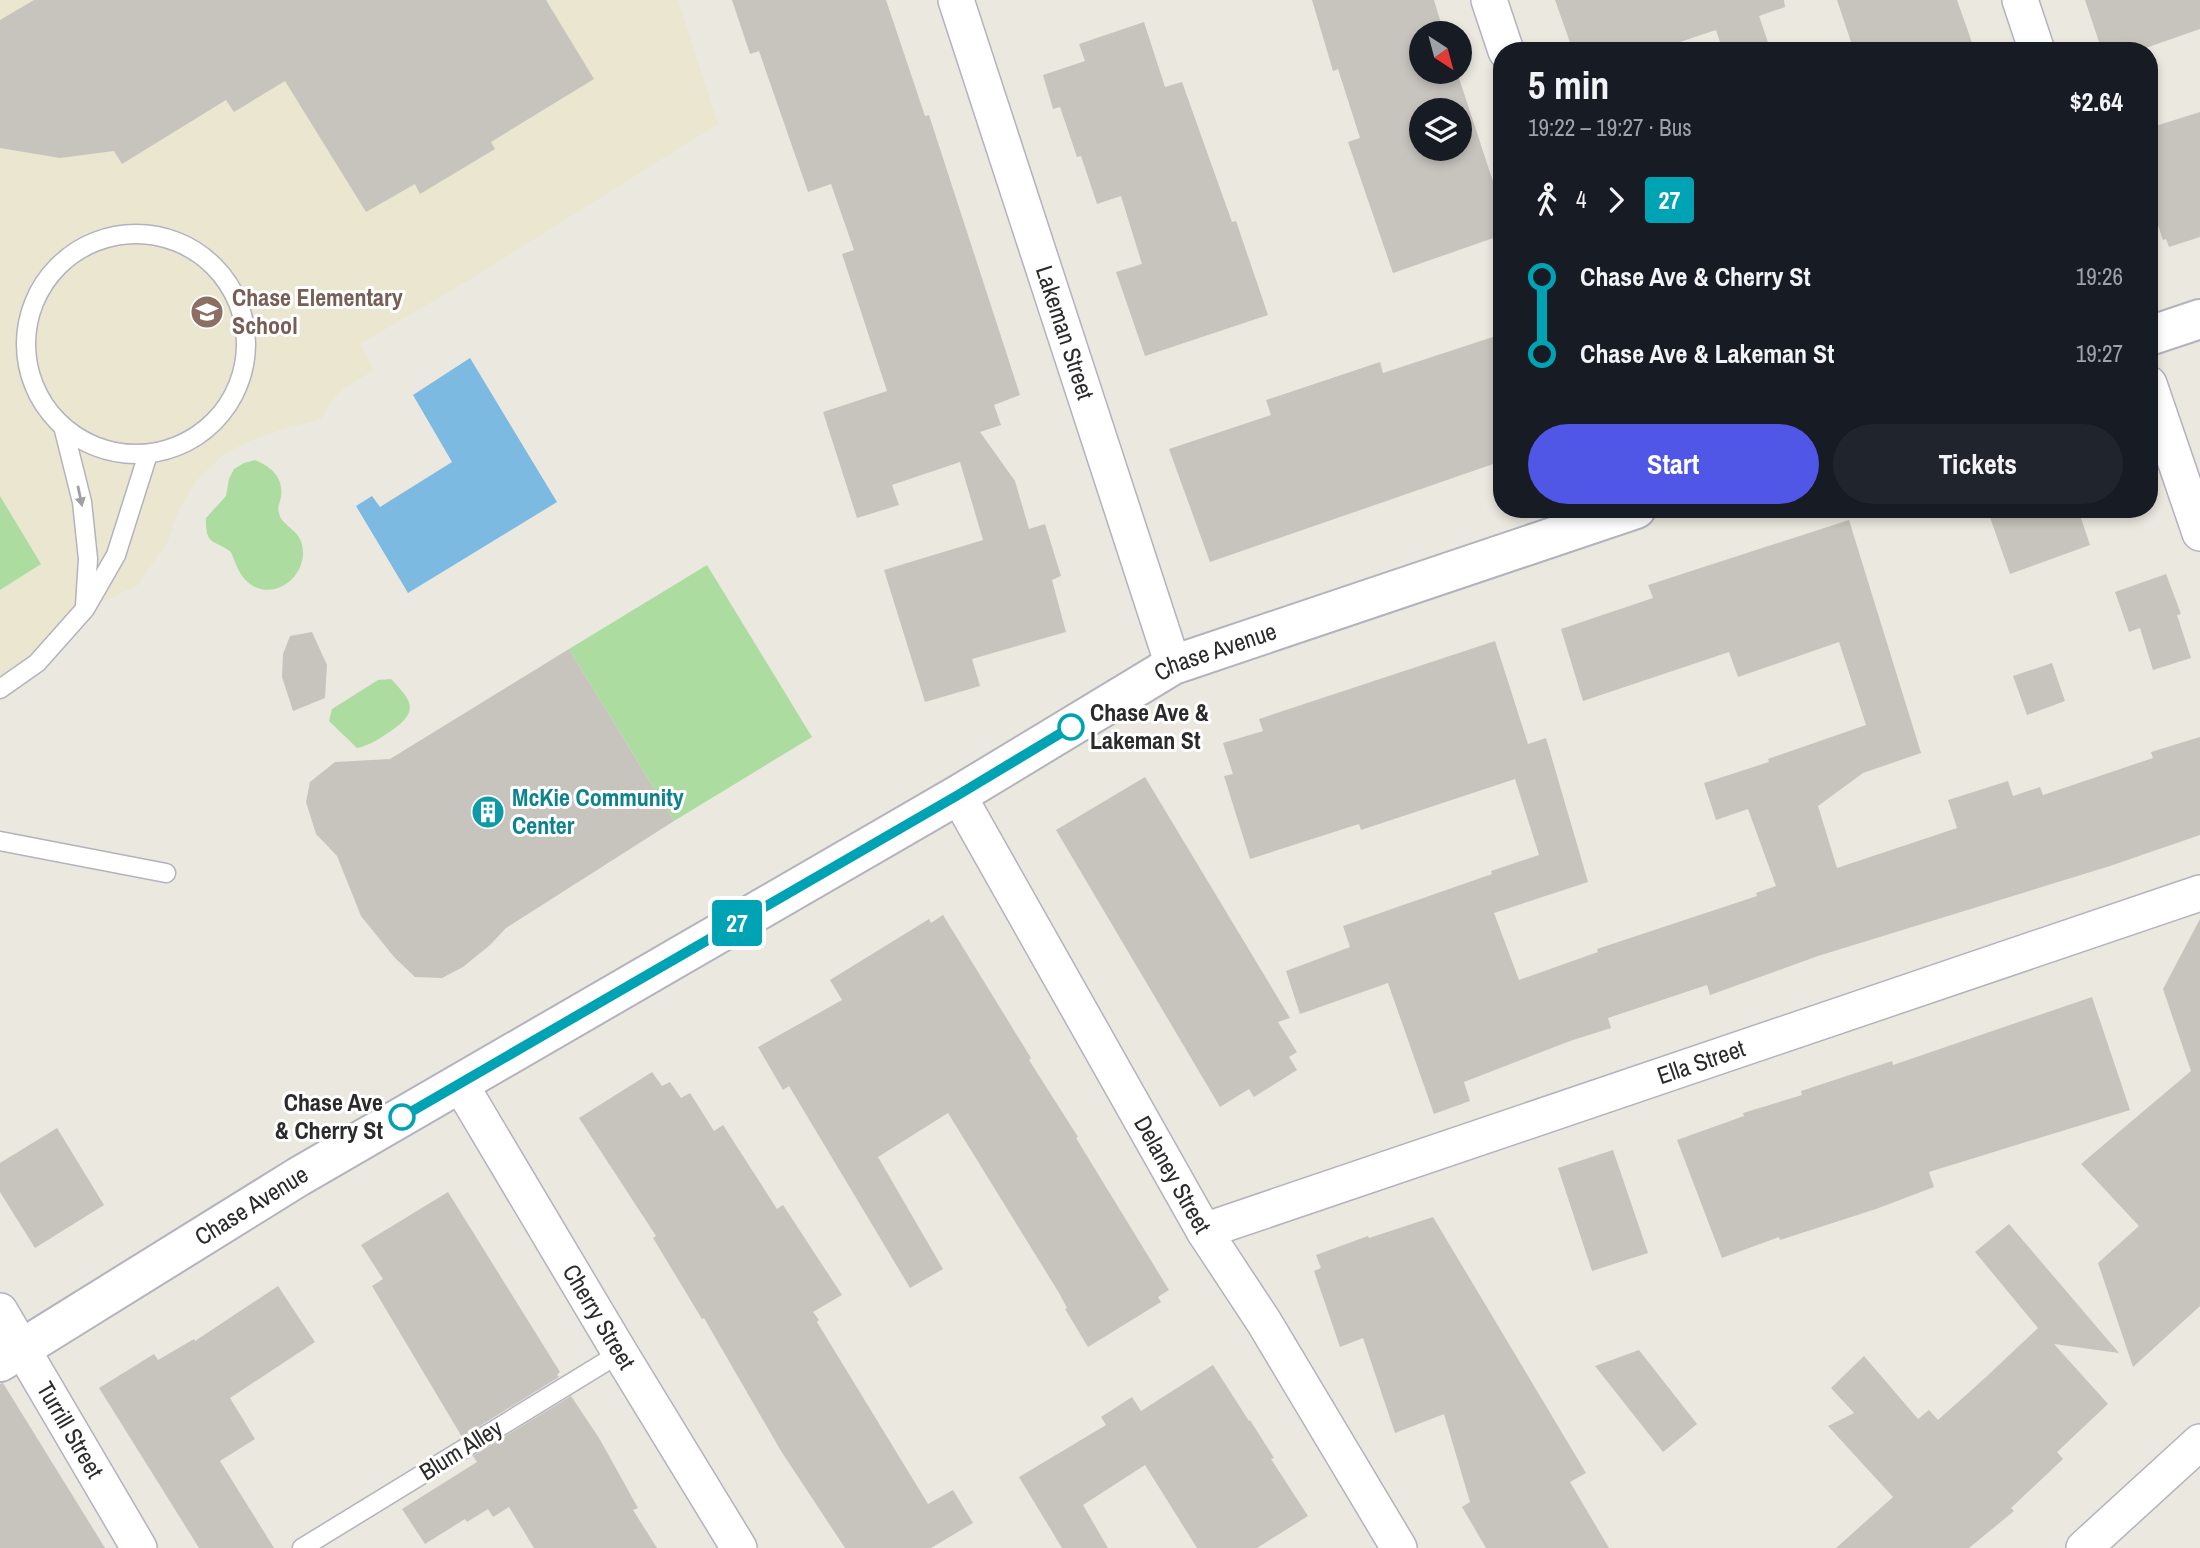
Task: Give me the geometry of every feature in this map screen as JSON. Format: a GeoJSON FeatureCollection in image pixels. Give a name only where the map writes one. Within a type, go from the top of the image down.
{"type":"FeatureCollection","features":[{"type":"Feature","properties":{"kind":"street","name":"Lakeman Street"},"geometry":{"type":"LineString","coordinates":[[956,0],[1173,665]]}},
{"type":"Feature","properties":{"kind":"street"},"geometry":{"type":"LineString","coordinates":[[1489,0],[1503,42]]}},
{"type":"Feature","properties":{"kind":"street"},"geometry":{"type":"LineString","coordinates":[[2020,0],[2034,42]]}},
{"type":"Feature","properties":{"kind":"street"},"geometry":{"type":"LineString","coordinates":[[2158,333],[2200,319]]}},
{"type":"Feature","properties":{"kind":"street"},"geometry":{"type":"LineString","coordinates":[[2158,410],[2200,533]]}},
{"type":"Feature","properties":{"kind":"street","name":"Chase Avenue"},"geometry":{"type":"LineString","coordinates":[[11,1356],[298,1177],[958,795],[1173,665],[1609,518]]}},
{"type":"Feature","properties":{"kind":"street","name":"Delaney Street"},"geometry":{"type":"LineString","coordinates":[[958,795],[1204,1231],[1264,1322],[1399,1548]]}},
{"type":"Feature","properties":{"kind":"street","name":"Ella Street"},"geometry":{"type":"LineString","coordinates":[[1204,1231],[2200,893]]}},
{"type":"Feature","properties":{"kind":"street","name":"Cherry Street"},"geometry":{"type":"LineString","coordinates":[[460,1084],[739,1548]]}},
{"type":"Feature","properties":{"kind":"street","name":"Turrill Street"},"geometry":{"type":"LineString","coordinates":[[0,1311],[11,1356],[139,1548]]}},
{"type":"Feature","properties":{"kind":"street"},"geometry":{"type":"LineString","coordinates":[[2084,1548],[2200,1442]]}},
{"type":"Feature","properties":{"kind":"lane"},"geometry":{"type":"LineString","coordinates":[[145,234],[169,239],[204,257],[229,285],[244,321],[247,343],[240,381],[221,415],[192,439],[148,454],[118,454],[98,449],[64,430],[39,400],[27,364],[27,325],[45,282],[72,254],[107,238],[145,234]]}},
{"type":"Feature","properties":{"kind":"lane"},"geometry":{"type":"LineString","coordinates":[[64,430],[82,502],[87,548],[85,609]]}},
{"type":"Feature","properties":{"kind":"lane"},"geometry":{"type":"LineString","coordinates":[[0,689],[37,663],[85,609],[116,555],[148,454]]}},
{"type":"Feature","properties":{"kind":"lane"},"geometry":{"type":"LineString","coordinates":[[0,841],[166,873]]}},
{"type":"Feature","properties":{"kind":"lane","name":"Blum Alley"},"geometry":{"type":"LineString","coordinates":[[302,1548],[620,1353]]}},
{"type":"Feature","properties":{"kind":"shaded area","name":"Chase Elementary School"},"geometry":{"type":"Polygon","coordinates":[[[0,0],[678,0],[718,124],[469,280],[360,344],[374,370],[346,387],[332,400],[321,419],[277,431],[223,455],[197,480],[180,508],[167,543],[137,586],[85,609],[0,689],[0,590],[41,564],[0,496],[0,0]]]}},
{"type":"Feature","properties":{"kind":"green space"},"geometry":{"type":"Polygon","coordinates":[[[255,460],[278,478],[281,490],[279,513],[300,538],[303,552],[299,570],[293,578],[278,588],[269,590],[259,589],[246,581],[231,552],[209,538],[206,527],[206,518],[226,496],[234,469],[255,460]]]}},
{"type":"Feature","properties":{"kind":"green space"},"geometry":{"type":"Polygon","coordinates":[[[0,496],[41,564],[0,590],[0,496]]]}},
{"type":"Feature","properties":{"kind":"green space"},"geometry":{"type":"Polygon","coordinates":[[[707,565],[812,737],[674,821],[569,649],[707,565]]]}},
{"type":"Feature","properties":{"kind":"green space"},"geometry":{"type":"Polygon","coordinates":[[[391,679],[408,700],[409,712],[391,731],[357,748],[329,721],[332,709],[378,680],[391,679]]]}},
{"type":"Feature","properties":{"kind":"water"},"geometry":{"type":"Polygon","coordinates":[[[470,358],[557,502],[408,593],[356,506],[372,496],[380,507],[452,462],[413,395],[470,358]]]}},
{"type":"Feature","properties":{"kind":"building"},"geometry":{"type":"Polygon","coordinates":[[[34,0],[546,0],[594,79],[491,142],[495,149],[420,194],[415,184],[366,212],[285,81],[234,112],[226,100],[122,164],[114,151],[60,158],[0,148],[0,20],[34,0]]]}},
{"type":"Feature","properties":{"kind":"building"},"geometry":{"type":"Polygon","coordinates":[[[732,0],[886,0],[925,116],[929,115],[1020,395],[994,405],[1001,425],[980,432],[1015,481],[1029,529],[1045,524],[1061,576],[1052,580],[1066,632],[972,659],[980,686],[925,702],[884,570],[983,540],[960,462],[892,485],[899,505],[857,518],[823,412],[887,391],[842,254],[854,250],[831,184],[808,192],[759,51],[750,54],[732,0]]]}},
{"type":"Feature","properties":{"kind":"building"},"geometry":{"type":"Polygon","coordinates":[[[1312,0],[1434,0],[1440,21],[1409,21],[1409,84],[1461,84],[1466,98],[1409,98],[1409,161],[1472,161],[1472,118],[1493,182],[1493,238],[1393,273],[1348,142],[1360,138],[1338,69],[1333,71],[1312,0]]]}},
{"type":"Feature","properties":{"kind":"building"},"geometry":{"type":"Polygon","coordinates":[[[1555,0],[1784,0],[1785,7],[1759,16],[1768,42],[1720,42],[1716,30],[1680,42],[1570,42],[1555,0]]]}},
{"type":"Feature","properties":{"kind":"building"},"geometry":{"type":"Polygon","coordinates":[[[1837,0],[1957,0],[1972,42],[1851,42],[1837,0]]]}},
{"type":"Feature","properties":{"kind":"building"},"geometry":{"type":"Polygon","coordinates":[[[2085,0],[2200,0],[2200,29],[2158,44],[2099,42],[2085,0]]]}},
{"type":"Feature","properties":{"kind":"building"},"geometry":{"type":"Polygon","coordinates":[[[1144,22],[1165,87],[1182,82],[1232,222],[1236,221],[1268,315],[1145,356],[1116,272],[1142,264],[1121,196],[1097,204],[1081,156],[1077,157],[1060,107],[1053,109],[1043,75],[1085,61],[1079,44],[1144,22]]]}},
{"type":"Feature","properties":{"kind":"building"},"geometry":{"type":"Polygon","coordinates":[[[2200,112],[2200,237],[2169,247],[2166,239],[2163,240],[2158,225],[2158,125],[2200,112]]]}},
{"type":"Feature","properties":{"kind":"building"},"geometry":{"type":"Polygon","coordinates":[[[1493,337],[1493,464],[1210,562],[1169,449],[1271,415],[1266,400],[1380,362],[1383,373],[1493,337]]]}},
{"type":"Feature","properties":{"kind":"building"},"geometry":{"type":"Polygon","coordinates":[[[1990,518],[2081,518],[2090,545],[2010,574],[1990,518]]]}},
{"type":"Feature","properties":{"kind":"building"},"geometry":{"type":"Polygon","coordinates":[[[1849,520],[1921,753],[1863,773],[1818,806],[1837,868],[1957,828],[1948,800],[2008,781],[2013,796],[2040,787],[2043,795],[2153,758],[2151,752],[2200,737],[2200,835],[2110,866],[1818,956],[1710,995],[1707,985],[1608,1018],[1611,1028],[1464,1082],[1470,1101],[1434,1114],[1388,983],[1300,1014],[1286,971],[1350,947],[1343,926],[1539,855],[1515,779],[1361,830],[1359,824],[1250,859],[1224,776],[1233,774],[1223,743],[1263,731],[1259,719],[1495,641],[1528,744],[1546,738],[1588,882],[1494,913],[1519,980],[1598,952],[1597,949],[1757,896],[1756,893],[1776,886],[1748,809],[1716,820],[1704,783],[1769,762],[1768,759],[1866,725],[1839,642],[1738,677],[1729,652],[1583,701],[1561,629],[1653,598],[1648,585],[1849,520]]]}},
{"type":"Feature","properties":{"kind":"building"},"geometry":{"type":"Polygon","coordinates":[[[2166,574],[2181,614],[2177,615],[2191,658],[2153,670],[2140,628],[2129,632],[2115,592],[2166,574]]]}},
{"type":"Feature","properties":{"kind":"building"},"geometry":{"type":"Polygon","coordinates":[[[312,632],[327,665],[325,698],[293,711],[282,677],[283,654],[290,636],[312,632]]]}},
{"type":"Feature","properties":{"kind":"building","name":"McKie Community Center"},"geometry":{"type":"Polygon","coordinates":[[[569,649],[674,821],[506,928],[463,967],[442,978],[415,977],[394,957],[361,916],[337,856],[316,834],[306,802],[310,782],[335,762],[390,759],[569,649]]]}},
{"type":"Feature","properties":{"kind":"building"},"geometry":{"type":"Polygon","coordinates":[[[2052,663],[2065,701],[2027,715],[2013,676],[2052,663]]]}},
{"type":"Feature","properties":{"kind":"building"},"geometry":{"type":"Polygon","coordinates":[[[1145,777],[1290,1018],[1278,1022],[1297,1052],[1289,1057],[1297,1070],[1254,1097],[1249,1089],[1220,1107],[1056,830],[1145,777]]]}},
{"type":"Feature","properties":{"kind":"building"},"geometry":{"type":"Polygon","coordinates":[[[943,915],[1169,1290],[1158,1297],[1161,1302],[1088,1347],[1065,1309],[1067,1308],[1059,1293],[948,1113],[878,1157],[943,1269],[910,1288],[789,1086],[783,1090],[758,1047],[842,1000],[830,980],[929,919],[931,923],[943,915]]]}},
{"type":"Feature","properties":{"kind":"building"},"geometry":{"type":"Polygon","coordinates":[[[2200,919],[2200,1306],[2133,1367],[2098,1263],[2139,1226],[2081,1164],[2191,1071],[2163,989],[2200,919]]]}},
{"type":"Feature","properties":{"kind":"building"},"geometry":{"type":"Polygon","coordinates":[[[2092,997],[2130,1110],[1929,1172],[1934,1187],[1876,1209],[1780,1240],[1779,1237],[1722,1258],[1677,1140],[1744,1116],[1743,1113],[1802,1095],[1801,1091],[1892,1061],[1893,1065],[2092,997]]]}},
{"type":"Feature","properties":{"kind":"building"},"geometry":{"type":"Polygon","coordinates":[[[652,1072],[662,1086],[670,1082],[681,1098],[690,1093],[714,1131],[723,1125],[777,1209],[783,1205],[842,1295],[813,1312],[819,1320],[817,1322],[928,1504],[953,1490],[973,1523],[931,1548],[845,1548],[781,1451],[704,1318],[702,1319],[653,1238],[656,1236],[579,1118],[652,1072]]]}},
{"type":"Feature","properties":{"kind":"building"},"geometry":{"type":"Polygon","coordinates":[[[57,1128],[104,1205],[35,1248],[0,1192],[0,1163],[57,1128]]]}},
{"type":"Feature","properties":{"kind":"building"},"geometry":{"type":"Polygon","coordinates":[[[1613,1150],[1648,1253],[1592,1271],[1558,1168],[1613,1150]]]}},
{"type":"Feature","properties":{"kind":"building"},"geometry":{"type":"Polygon","coordinates":[[[448,1192],[560,1372],[557,1375],[559,1377],[462,1437],[372,1286],[383,1279],[361,1245],[448,1192]]]}},
{"type":"Feature","properties":{"kind":"building"},"geometry":{"type":"Polygon","coordinates":[[[1433,1217],[1586,1473],[1570,1482],[1609,1548],[1486,1548],[1462,1507],[1470,1502],[1444,1414],[1395,1433],[1363,1338],[1340,1347],[1314,1271],[1321,1268],[1316,1255],[1433,1217]]]}},
{"type":"Feature","properties":{"kind":"building"},"geometry":{"type":"Polygon","coordinates":[[[2009,1224],[2119,1353],[2054,1344],[2108,1404],[2057,1452],[2063,1459],[2011,1508],[2014,1511],[1969,1548],[1836,1548],[1893,1497],[1828,1426],[1854,1413],[1831,1388],[1864,1356],[1918,1419],[1929,1410],[1938,1420],[1986,1377],[2038,1328],[1975,1252],[2009,1224]]]}},
{"type":"Feature","properties":{"kind":"building"},"geometry":{"type":"Polygon","coordinates":[[[278,1286],[315,1342],[230,1398],[255,1439],[220,1461],[274,1548],[199,1548],[99,1388],[154,1354],[158,1360],[194,1339],[195,1341],[278,1286]]]}},
{"type":"Feature","properties":{"kind":"building"},"geometry":{"type":"Polygon","coordinates":[[[1639,1350],[1697,1424],[1663,1452],[1595,1366],[1639,1350]]]}},
{"type":"Feature","properties":{"kind":"building"},"geometry":{"type":"Polygon","coordinates":[[[1213,1365],[1274,1458],[1271,1459],[1308,1516],[1257,1548],[1197,1548],[1145,1465],[1083,1505],[1108,1548],[1062,1548],[1019,1477],[1106,1425],[1101,1417],[1132,1397],[1141,1411],[1213,1365]]]}},
{"type":"Feature","properties":{"kind":"building"},"geometry":{"type":"Polygon","coordinates":[[[3,1383],[105,1548],[0,1548],[0,1384],[3,1383]]]}},
{"type":"Feature","properties":{"kind":"building"},"geometry":{"type":"Polygon","coordinates":[[[571,1396],[599,1438],[638,1508],[633,1510],[657,1548],[534,1548],[509,1507],[493,1517],[488,1509],[467,1522],[465,1519],[425,1544],[402,1509],[477,1462],[473,1456],[571,1396]]]}},
{"type":"Feature","properties":{"kind":"bus line","name":"27"},"geometry":{"type":"LineString","coordinates":[[402,1117],[1071,727]]}},
{"type":"Feature","properties":{"kind":"place","name":"Chase Elementary School"},"geometry":{"type":"Point","coordinates":[207,312]}},
{"type":"Feature","properties":{"kind":"place","name":"Chase Ave & Lakeman St"},"geometry":{"type":"Point","coordinates":[1071,727]}},
{"type":"Feature","properties":{"kind":"place","name":"McKie Community Center"},"geometry":{"type":"Point","coordinates":[488,812]}},
{"type":"Feature","properties":{"kind":"place","name":"Chase Ave & Cherry St"},"geometry":{"type":"Point","coordinates":[402,1117]}}]}
